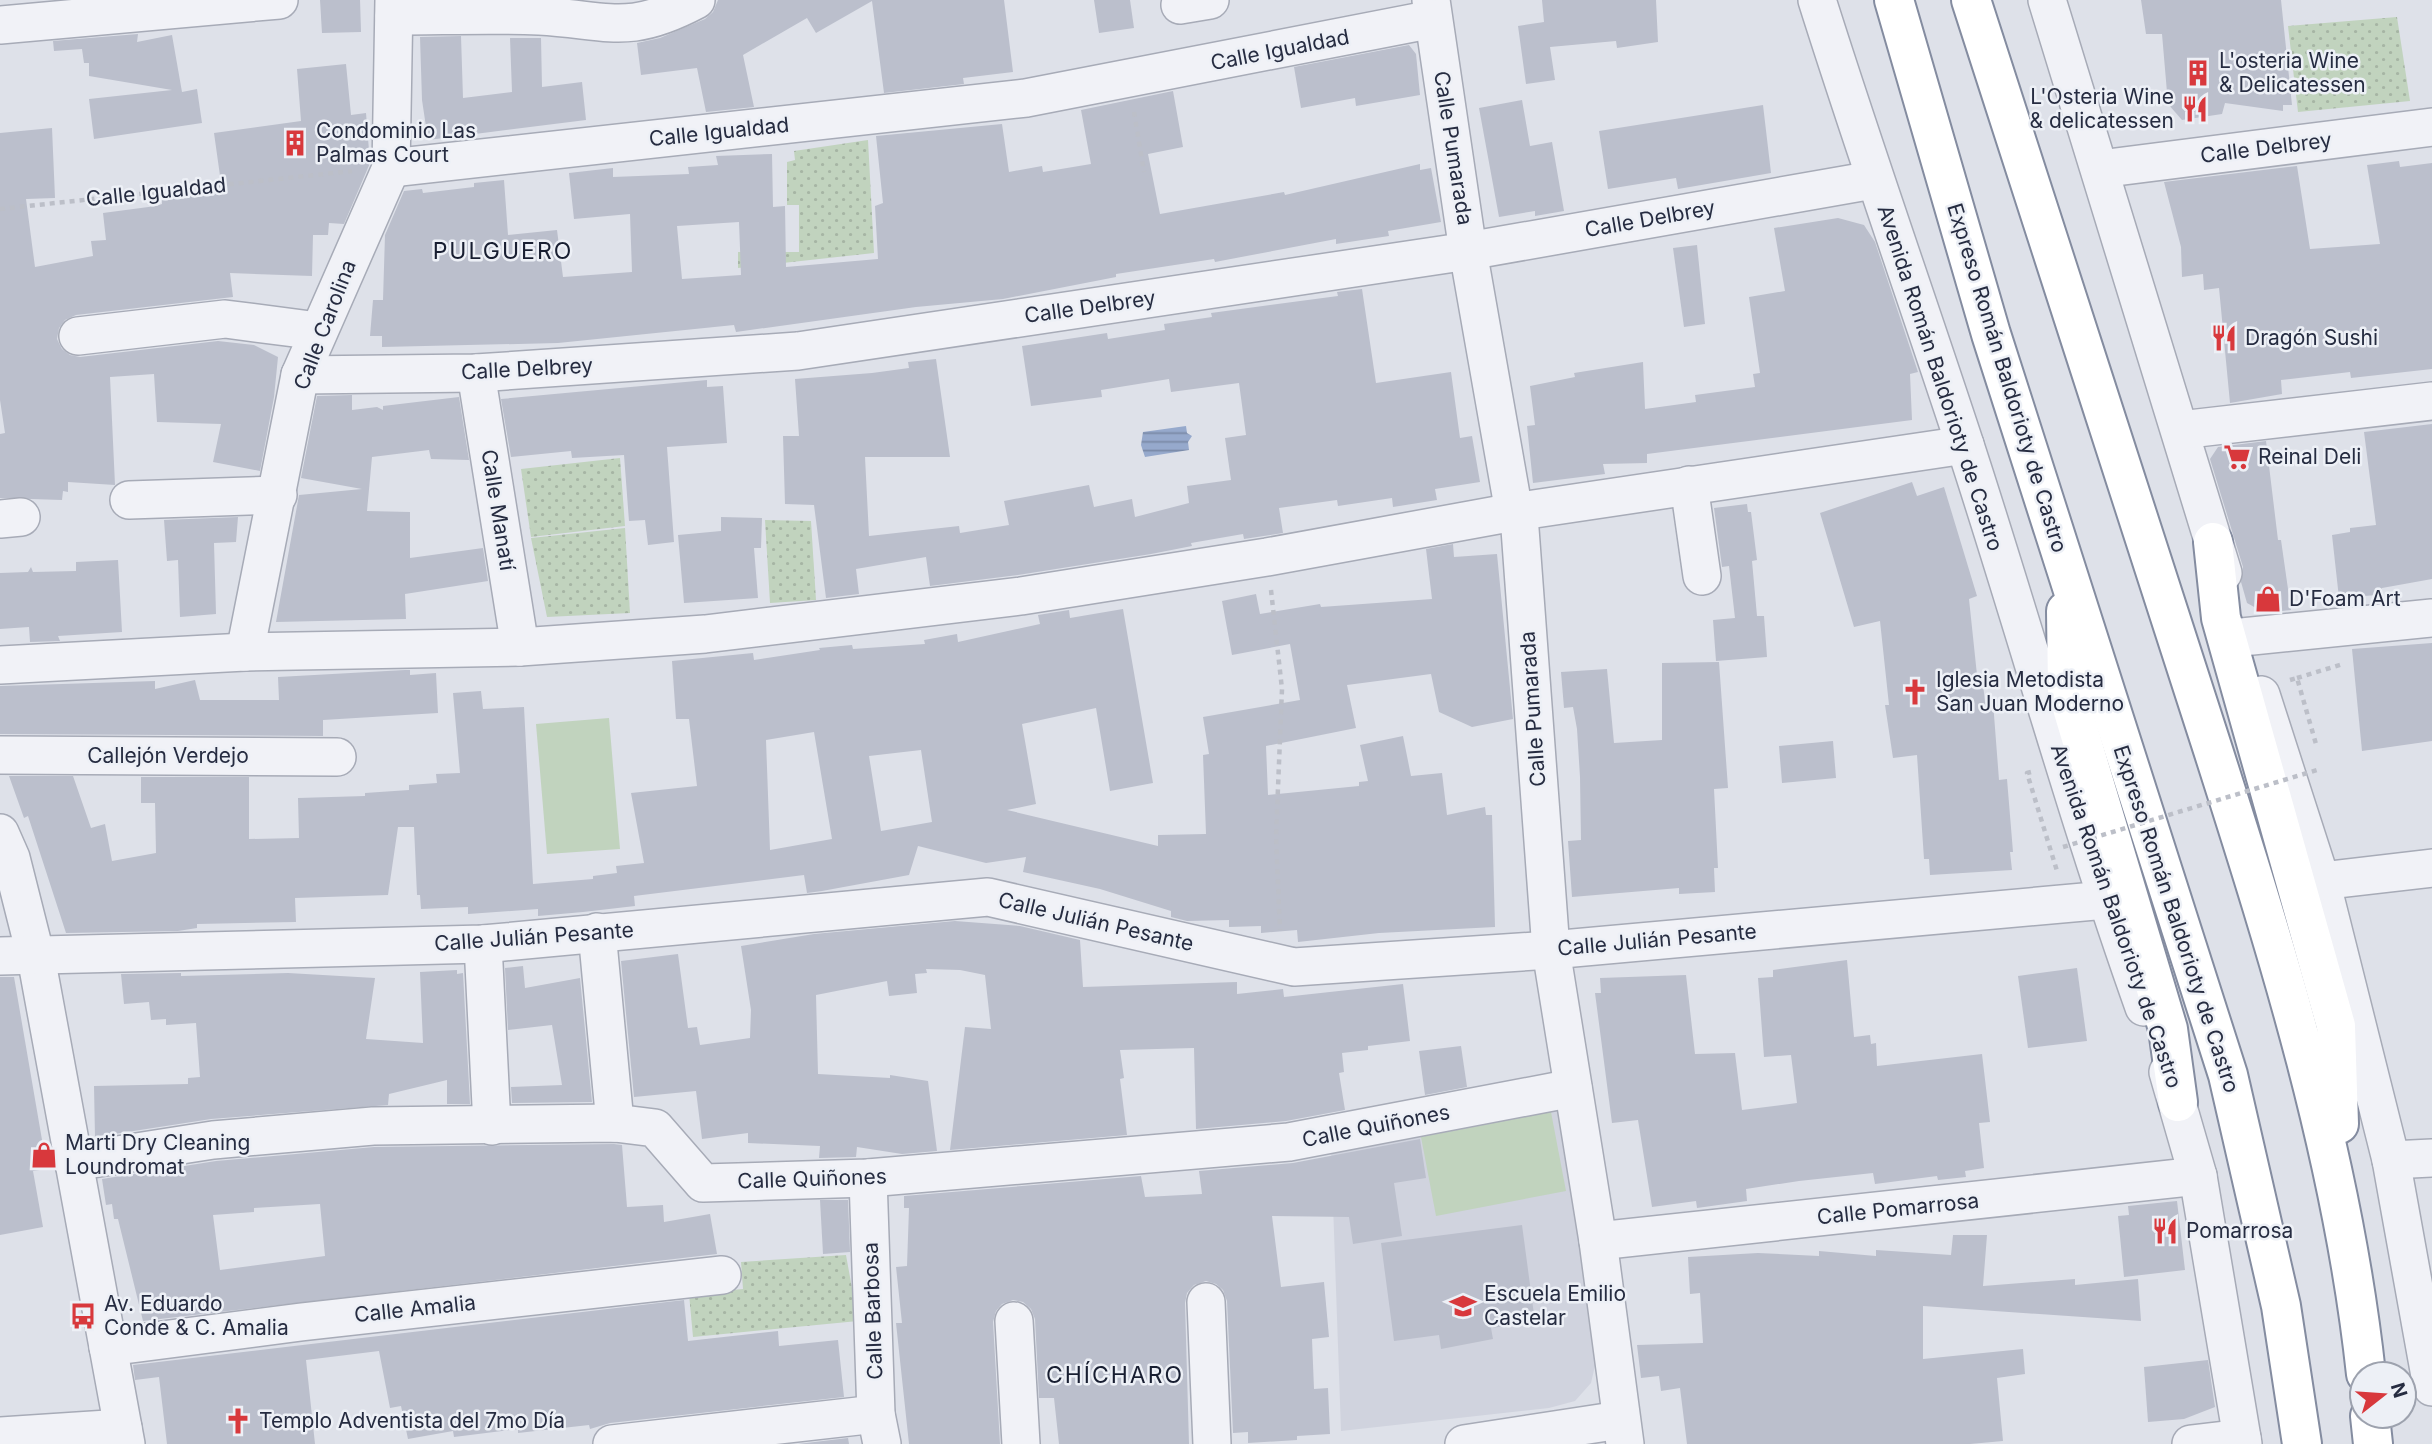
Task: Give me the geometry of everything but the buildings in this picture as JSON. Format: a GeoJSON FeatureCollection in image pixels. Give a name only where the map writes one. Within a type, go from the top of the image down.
{"type":"FeatureCollection","features":[{"type":"Feature","properties":{"kind":"highway","name":"Expreso Román Baldorioty de Castro"},"geometry":{"type":"LineString","coordinates":[[1895,0],[1991,334],[2228,1074],[2281,1306],[2302,1444]]}},
{"type":"Feature","properties":{"kind":"highway"},"geometry":{"type":"LineString","coordinates":[[1971,0],[2135,500],[2291,997],[2332,1161],[2364,1360]]}},
{"type":"Feature","properties":{"kind":"highway"},"geometry":{"type":"LineString","coordinates":[[2213,542],[2221,618],[2336,1026],[2342,1217]]}},
{"type":"Feature","properties":{"kind":"highway"},"geometry":{"type":"LineString","coordinates":[[2065,570],[2067,691],[2168,1029],[2178,1102]]}},
{"type":"Feature","properties":{"kind":"street"},"geometry":{"type":"LineString","coordinates":[[0,26],[279,0]]}},
{"type":"Feature","properties":{"kind":"street"},"geometry":{"type":"LineString","coordinates":[[394,8],[540,16],[621,25],[669,14],[696,0]]}},
{"type":"Feature","properties":{"kind":"street","name":"Avenida Román Baldorioty de Castro"},"geometry":{"type":"LineString","coordinates":[[1817,0],[1873,180],[1965,445],[2106,900],[2178,1102],[2198,1176],[2242,1441]]}},
{"type":"Feature","properties":{"kind":"street"},"geometry":{"type":"LineString","coordinates":[[2046,0],[2242,637],[2321,881],[2391,1160],[2432,1387]]}},
{"type":"Feature","properties":{"kind":"street","name":"Calle Carolina"},"geometry":{"type":"LineString","coordinates":[[245,652],[300,375],[391,168],[394,8]]}},
{"type":"Feature","properties":{"kind":"street","name":"Calle Igualdad"},"geometry":{"type":"LineString","coordinates":[[391,168],[1026,98],[1128,80],[1432,10]]}},
{"type":"Feature","properties":{"kind":"street","name":"Calle Pumarada"},"geometry":{"type":"LineString","coordinates":[[1432,10],[1468,251],[1514,512],[1520,529],[1551,950],[1598,1241],[1622,1432]]}},
{"type":"Feature","properties":{"kind":"street","name":"Calle Delbrey"},"geometry":{"type":"LineString","coordinates":[[2100,169],[2432,127]]}},
{"type":"Feature","properties":{"kind":"street","name":"Calle Delbrey"},"geometry":{"type":"LineString","coordinates":[[300,375],[476,373],[798,351],[1468,251],[1873,180]]}},
{"type":"Feature","properties":{"kind":"street"},"geometry":{"type":"LineString","coordinates":[[78,336],[225,319],[318,331]]}},
{"type":"Feature","properties":{"kind":"street","name":"Calle Manatí"},"geometry":{"type":"LineString","coordinates":[[476,373],[520,647]]}},
{"type":"Feature","properties":{"kind":"street"},"geometry":{"type":"LineString","coordinates":[[2180,430],[2432,401]]}},
{"type":"Feature","properties":{"kind":"street"},"geometry":{"type":"LineString","coordinates":[[0,665],[245,652],[520,647],[705,634],[1021,596],[1267,557],[1514,512],[1965,445]]}},
{"type":"Feature","properties":{"kind":"street"},"geometry":{"type":"LineString","coordinates":[[1689,485],[1702,576]]}},
{"type":"Feature","properties":{"kind":"street"},"geometry":{"type":"LineString","coordinates":[[129,499],[278,495]]}},
{"type":"Feature","properties":{"kind":"street"},"geometry":{"type":"LineString","coordinates":[[2242,637],[2432,618]]}},
{"type":"Feature","properties":{"kind":"street","name":"Callejón Verdejo"},"geometry":{"type":"LineString","coordinates":[[0,755],[337,758]]}},
{"type":"Feature","properties":{"kind":"street"},"geometry":{"type":"LineString","coordinates":[[0,833],[11,858],[36,957],[125,1436],[0,1436]]}},
{"type":"Feature","properties":{"kind":"street"},"geometry":{"type":"LineString","coordinates":[[2321,881],[2432,868]]}},
{"type":"Feature","properties":{"kind":"street","name":"Calle Julián Pesante"},"geometry":{"type":"LineString","coordinates":[[0,956],[483,944],[988,897],[1294,967],[1551,950],[2106,900]]}},
{"type":"Feature","properties":{"kind":"street"},"geometry":{"type":"LineString","coordinates":[[597,932],[615,1123]]}},
{"type":"Feature","properties":{"kind":"street"},"geometry":{"type":"LineString","coordinates":[[483,944],[492,1126]]}},
{"type":"Feature","properties":{"kind":"street","name":"Calle Quiñones"},"geometry":{"type":"LineString","coordinates":[[73,1162],[213,1140],[373,1126],[615,1123],[656,1129],[703,1183],[868,1178],[1289,1142],[1573,1088]]}},
{"type":"Feature","properties":{"kind":"street"},"geometry":{"type":"LineString","coordinates":[[2391,1160],[2432,1158]]}},
{"type":"Feature","properties":{"kind":"street","name":"Calle Pomarrosa"},"geometry":{"type":"LineString","coordinates":[[1598,1241],[2198,1176]]}},
{"type":"Feature","properties":{"kind":"street","name":"Calle Barbosa"},"geometry":{"type":"LineString","coordinates":[[868,1178],[879,1429]]}},
{"type":"Feature","properties":{"kind":"street","name":"Calle Amalia"},"geometry":{"type":"LineString","coordinates":[[108,1347],[302,1322],[722,1275]]}},
{"type":"Feature","properties":{"kind":"street"},"geometry":{"type":"LineString","coordinates":[[1206,1302],[1212,1444]]}},
{"type":"Feature","properties":{"kind":"street"},"geometry":{"type":"LineString","coordinates":[[1014,1321],[1021,1444]]}},
{"type":"Feature","properties":{"kind":"street"},"geometry":{"type":"LineString","coordinates":[[612,1444],[879,1429]]}},
{"type":"Feature","properties":{"kind":"street"},"geometry":{"type":"LineString","coordinates":[[1464,1444],[1622,1432]]}},
{"type":"Feature","properties":{"kind":"street"},"geometry":{"type":"LineString","coordinates":[[2190,1444],[2242,1441]]}},
{"type":"Feature","properties":{"kind":"path"},"geometry":{"type":"LineString","coordinates":[[1128,80],[1144,172]]}},
{"type":"Feature","properties":{"kind":"path","name":"Calle Igualdad"},"geometry":{"type":"LineString","coordinates":[[0,209],[391,168]]}},
{"type":"Feature","properties":{"kind":"path"},"geometry":{"type":"LineString","coordinates":[[1267,557],[1282,689],[1276,837],[1281,965]]}},
{"type":"Feature","properties":{"kind":"path"},"geometry":{"type":"LineString","coordinates":[[2297,678],[2346,663],[2344,656]]}},
{"type":"Feature","properties":{"kind":"path"},"geometry":{"type":"LineString","coordinates":[[2063,847],[2316,770]]}},
{"type":"Feature","properties":{"kind":"path"},"geometry":{"type":"LineString","coordinates":[[2026,773],[2057,872]]}},
{"type":"Feature","properties":{"kind":"shaded area","name":"Escuela Emilio Castelar"},"geometry":{"type":"Polygon","coordinates":[[[1563,1106],[1597,1357],[1591,1383],[1575,1401],[1549,1408],[1341,1431],[1331,1147],[1563,1106]]]}},
{"type":"Feature","properties":{"kind":"green space"},"geometry":{"type":"Polygon","coordinates":[[[2397,17],[2410,101],[2298,112],[2288,26],[2397,17]]]}},
{"type":"Feature","properties":{"kind":"green space"},"geometry":{"type":"Polygon","coordinates":[[[868,140],[874,253],[738,268],[738,252],[799,252],[799,205],[787,205],[787,162],[795,160],[794,151],[868,140]]]}},
{"type":"Feature","properties":{"kind":"green space"},"geometry":{"type":"Polygon","coordinates":[[[620,458],[625,526],[531,537],[521,469],[620,458]]]}},
{"type":"Feature","properties":{"kind":"green space"},"geometry":{"type":"Polygon","coordinates":[[[765,520],[811,521],[816,600],[770,603],[765,520]]]}},
{"type":"Feature","properties":{"kind":"green space"},"geometry":{"type":"Polygon","coordinates":[[[625,528],[630,613],[547,617],[531,538],[625,528]]]}},
{"type":"Feature","properties":{"kind":"green space"},"geometry":{"type":"Polygon","coordinates":[[[609,718],[620,849],[547,854],[536,724],[609,718]]]}},
{"type":"Feature","properties":{"kind":"green space"},"geometry":{"type":"Polygon","coordinates":[[[1551,1112],[1566,1191],[1436,1216],[1421,1137],[1551,1112]]]}},
{"type":"Feature","properties":{"kind":"green space"},"geometry":{"type":"Polygon","coordinates":[[[846,1255],[858,1321],[693,1337],[689,1294],[743,1289],[741,1262],[846,1255]]]}},
{"type":"Feature","properties":{"kind":"water"},"geometry":{"type":"Polygon","coordinates":[[[1186,426],[1187,433],[1192,436],[1188,442],[1189,450],[1145,457],[1141,445],[1143,432],[1186,426]]]}},
{"type":"Feature","properties":{"kind":"place","name":"L'osteria Wine & Delicatessen"},"geometry":{"type":"Point","coordinates":[2198,73]}},
{"type":"Feature","properties":{"kind":"place","name":"L'Osteria Wine & delicatessen"},"geometry":{"type":"Point","coordinates":[2195,109]}},
{"type":"Feature","properties":{"kind":"place","name":"Condominio Las Palmas Court"},"geometry":{"type":"Point","coordinates":[295,143]}},
{"type":"Feature","properties":{"kind":"place","name":"Dragón Sushi"},"geometry":{"type":"Point","coordinates":[2224,338]}},
{"type":"Feature","properties":{"kind":"place","name":"Reinal Deli"},"geometry":{"type":"Point","coordinates":[2237,457]}},
{"type":"Feature","properties":{"kind":"place","name":"D'Foam Art"},"geometry":{"type":"Point","coordinates":[2268,599]}},
{"type":"Feature","properties":{"kind":"place","name":"Iglesia Metodista San Juan Moderno"},"geometry":{"type":"Point","coordinates":[1915,692]}},
{"type":"Feature","properties":{"kind":"place","name":"Marti Dry Cleaning Loundromat"},"geometry":{"type":"Point","coordinates":[44,1155]}},
{"type":"Feature","properties":{"kind":"place","name":"Pomarrosa"},"geometry":{"type":"Point","coordinates":[2165,1231]}},
{"type":"Feature","properties":{"kind":"place","name":"Escuela Emilio Castelar"},"geometry":{"type":"Point","coordinates":[1463,1306]}},
{"type":"Feature","properties":{"kind":"place","name":"Av. Eduardo Conde & C. Amalia"},"geometry":{"type":"Point","coordinates":[83,1316]}},
{"type":"Feature","properties":{"kind":"place","name":"Templo Adventista del 7mo Día"},"geometry":{"type":"Point","coordinates":[238,1421]}},
{"type":"Feature","properties":{"kind":"district","name":"PULGUERO"},"geometry":{"type":"Point","coordinates":[503,251]}},
{"type":"Feature","properties":{"kind":"district","name":"CHÍCHARO"},"geometry":{"type":"Point","coordinates":[1115,1375]}}]}
